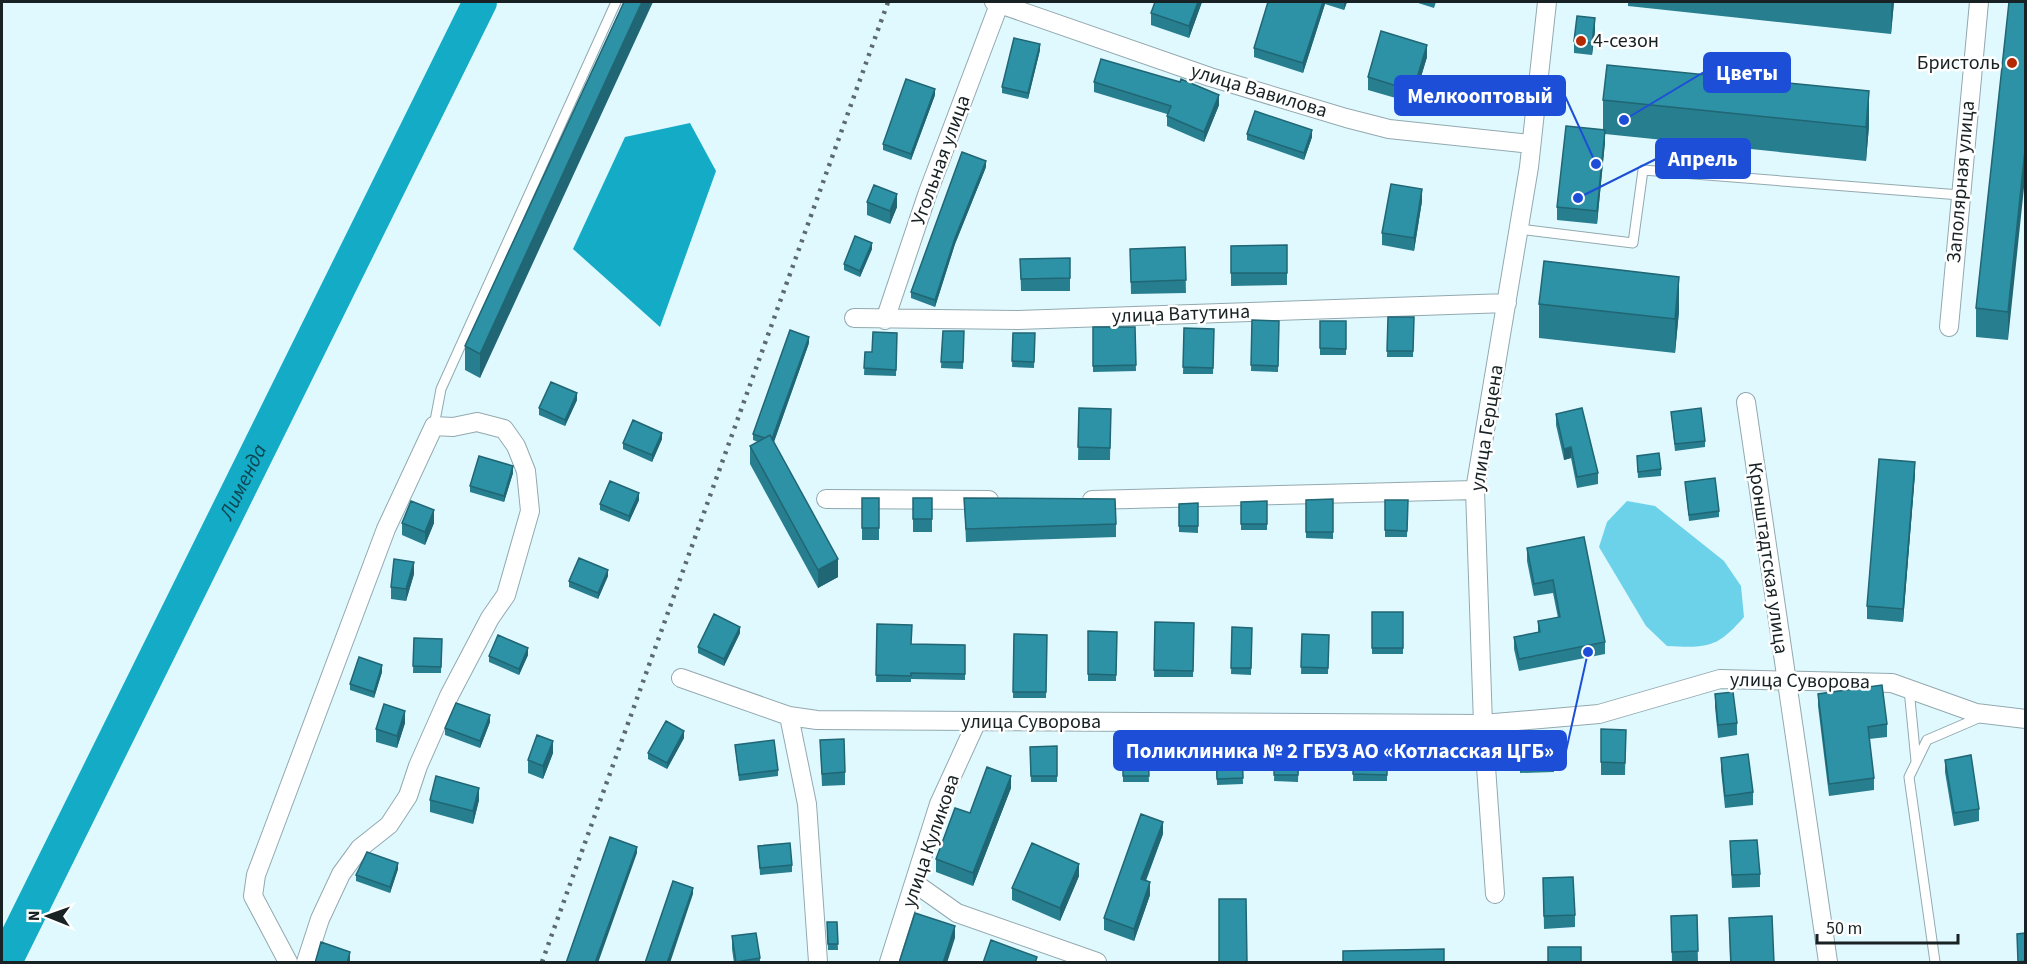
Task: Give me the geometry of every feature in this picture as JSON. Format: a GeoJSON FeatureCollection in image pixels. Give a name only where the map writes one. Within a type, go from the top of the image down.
{"type":"FeatureCollection","features":[{"type":"Feature","properties":{"kind":"street","name":"улица Вавилова"},"geometry":{"type":"LineString","coordinates":[[998,2],[1210,76],[1346,118],[1389,129],[1531,144]]}},
{"type":"Feature","properties":{"kind":"street","name":"Угольная улица"},"geometry":{"type":"LineString","coordinates":[[885,320],[927,195],[998,2]]}},
{"type":"Feature","properties":{"kind":"street","name":"улица Герцена"},"geometry":{"type":"LineString","coordinates":[[1495,894],[1483,724],[1475,490],[1519,229],[1547,2]]}},
{"type":"Feature","properties":{"kind":"street","name":"Заполярная улица"},"geometry":{"type":"LineString","coordinates":[[1949,327],[1979,2]]}},
{"type":"Feature","properties":{"kind":"street","name":"улица Ватутина"},"geometry":{"type":"LineString","coordinates":[[854,318],[1018,320],[1507,303]]}},
{"type":"Feature","properties":{"kind":"street","name":"Кронштадтская улица"},"geometry":{"type":"LineString","coordinates":[[1746,402],[1828,963]]}},
{"type":"Feature","properties":{"kind":"street"},"geometry":{"type":"LineString","coordinates":[[288,963],[253,896],[256,875],[386,529],[434,426],[453,427],[477,422],[504,429],[516,446],[526,471],[530,512],[506,594],[490,618],[449,696],[418,766],[408,796],[389,825],[360,848],[341,874],[320,919],[306,963]]}},
{"type":"Feature","properties":{"kind":"street"},"geometry":{"type":"LineString","coordinates":[[1074,500],[1475,490]]}},
{"type":"Feature","properties":{"kind":"street"},"geometry":{"type":"LineString","coordinates":[[826,499],[1002,500]]}},
{"type":"Feature","properties":{"kind":"street","name":"улица Суворова"},"geometry":{"type":"LineString","coordinates":[[681,678],[789,716],[817,720],[1483,724],[1599,714],[1720,679],[1892,683],[1976,713],[2025,719]]}},
{"type":"Feature","properties":{"kind":"street"},"geometry":{"type":"LineString","coordinates":[[789,716],[807,804],[818,963]]}},
{"type":"Feature","properties":{"kind":"street","name":"улица Куликова"},"geometry":{"type":"LineString","coordinates":[[889,963],[916,884],[939,804],[977,721]]}},
{"type":"Feature","properties":{"kind":"street"},"geometry":{"type":"LineString","coordinates":[[916,884],[957,913],[1097,963]]}},
{"type":"Feature","properties":{"kind":"lane"},"geometry":{"type":"LineString","coordinates":[[434,426],[441,389],[616,2]]}},
{"type":"Feature","properties":{"kind":"lane"},"geometry":{"type":"LineString","coordinates":[[1519,229],[1633,243],[1643,170],[1960,195]]}},
{"type":"Feature","properties":{"kind":"lane"},"geometry":{"type":"LineString","coordinates":[[1910,689],[1916,764]]}},
{"type":"Feature","properties":{"kind":"lane"},"geometry":{"type":"LineString","coordinates":[[1935,963],[1909,777],[1927,740],[1988,714]]}},
{"type":"Feature","properties":{"kind":"shaded area"},"geometry":{"type":"Polygon","coordinates":[[[690,123],[716,171],[660,327],[573,249],[625,137],[690,123]]]}},
{"type":"Feature","properties":{"kind":"shaded area"},"geometry":{"type":"Polygon","coordinates":[[[1627,501],[1655,506],[1724,561],[1741,586],[1744,617],[1719,640],[1702,646],[1667,646],[1646,626],[1599,547],[1607,522],[1627,501]]]}},
{"type":"Feature","properties":{"kind":"building"},"geometry":{"type":"Polygon","coordinates":[[[624,2],[642,2],[480,354],[465,346],[624,2]]]}},
{"type":"Feature","properties":{"kind":"building"},"geometry":{"type":"Polygon","coordinates":[[[1155,2],[1198,2],[1189,26],[1151,13],[1155,2]]]}},
{"type":"Feature","properties":{"kind":"building"},"geometry":{"type":"Polygon","coordinates":[[[1268,2],[1323,2],[1303,63],[1254,48],[1268,2]]]}},
{"type":"Feature","properties":{"kind":"building"},"geometry":{"type":"Polygon","coordinates":[[[2009,2],[2025,2],[2025,150],[2008,312],[1976,308],[2009,2]]]}},
{"type":"Feature","properties":{"kind":"building"},"geometry":{"type":"Polygon","coordinates":[[[1577,16],[1595,18],[1592,43],[1574,41],[1577,16]]]}},
{"type":"Feature","properties":{"kind":"building"},"geometry":{"type":"Polygon","coordinates":[[[1381,31],[1427,45],[1413,91],[1368,77],[1381,31]]]}},
{"type":"Feature","properties":{"kind":"building"},"geometry":{"type":"Polygon","coordinates":[[[1014,38],[1040,44],[1028,93],[1002,87],[1014,38]]]}},
{"type":"Feature","properties":{"kind":"building"},"geometry":{"type":"Polygon","coordinates":[[[1101,59],[1180,82],[1181,79],[1219,95],[1204,132],[1167,116],[1171,106],[1094,82],[1101,59]]]}},
{"type":"Feature","properties":{"kind":"building"},"geometry":{"type":"Polygon","coordinates":[[[1607,65],[1869,91],[1866,127],[1603,100],[1607,65]]]}},
{"type":"Feature","properties":{"kind":"building"},"geometry":{"type":"Polygon","coordinates":[[[906,79],[935,89],[911,154],[883,144],[906,79]]]}},
{"type":"Feature","properties":{"kind":"building"},"geometry":{"type":"Polygon","coordinates":[[[1255,111],[1312,130],[1304,153],[1247,134],[1255,111]]]}},
{"type":"Feature","properties":{"kind":"building"},"geometry":{"type":"Polygon","coordinates":[[[1566,126],[1605,130],[1597,211],[1557,207],[1566,126]]]}},
{"type":"Feature","properties":{"kind":"building"},"geometry":{"type":"Polygon","coordinates":[[[962,152],[986,161],[955,238],[935,300],[911,292],[962,152]]]}},
{"type":"Feature","properties":{"kind":"building"},"geometry":{"type":"Polygon","coordinates":[[[1391,184],[1422,189],[1414,238],[1382,233],[1391,184]]]}},
{"type":"Feature","properties":{"kind":"building"},"geometry":{"type":"Polygon","coordinates":[[[874,185],[897,194],[890,211],[867,202],[874,185]]]}},
{"type":"Feature","properties":{"kind":"building"},"geometry":{"type":"Polygon","coordinates":[[[855,236],[872,243],[860,271],[844,264],[855,236]]]}},
{"type":"Feature","properties":{"kind":"building"},"geometry":{"type":"Polygon","coordinates":[[[1287,245],[1287,273],[1231,273],[1231,246],[1287,245]]]}},
{"type":"Feature","properties":{"kind":"building"},"geometry":{"type":"Polygon","coordinates":[[[1185,247],[1186,280],[1131,282],[1130,249],[1185,247]]]}},
{"type":"Feature","properties":{"kind":"building"},"geometry":{"type":"Polygon","coordinates":[[[1070,258],[1070,278],[1021,279],[1020,259],[1070,258]]]}},
{"type":"Feature","properties":{"kind":"building"},"geometry":{"type":"Polygon","coordinates":[[[1544,261],[1679,277],[1675,319],[1539,304],[1544,261]]]}},
{"type":"Feature","properties":{"kind":"building"},"geometry":{"type":"Polygon","coordinates":[[[1388,317],[1414,317],[1413,351],[1387,351],[1388,317]]]}},
{"type":"Feature","properties":{"kind":"building"},"geometry":{"type":"Polygon","coordinates":[[[1252,320],[1279,321],[1278,366],[1251,365],[1252,320]]]}},
{"type":"Feature","properties":{"kind":"building"},"geometry":{"type":"Polygon","coordinates":[[[1320,321],[1346,321],[1346,349],[1320,348],[1320,321]]]}},
{"type":"Feature","properties":{"kind":"building"},"geometry":{"type":"Polygon","coordinates":[[[1093,327],[1135,327],[1136,365],[1093,366],[1093,327]]]}},
{"type":"Feature","properties":{"kind":"building"},"geometry":{"type":"Polygon","coordinates":[[[1184,328],[1214,329],[1213,368],[1183,367],[1184,328]]]}},
{"type":"Feature","properties":{"kind":"building"},"geometry":{"type":"Polygon","coordinates":[[[790,330],[809,337],[772,439],[770,435],[765,438],[753,434],[790,330]]]}},
{"type":"Feature","properties":{"kind":"building"},"geometry":{"type":"Polygon","coordinates":[[[943,331],[964,331],[963,362],[941,362],[943,331]]]}},
{"type":"Feature","properties":{"kind":"building"},"geometry":{"type":"Polygon","coordinates":[[[873,332],[897,333],[896,370],[864,368],[865,352],[872,352],[873,332]]]}},
{"type":"Feature","properties":{"kind":"building"},"geometry":{"type":"Polygon","coordinates":[[[1013,333],[1035,333],[1034,362],[1012,361],[1013,333]]]}},
{"type":"Feature","properties":{"kind":"building"},"geometry":{"type":"Polygon","coordinates":[[[551,382],[577,393],[565,420],[539,408],[551,382]]]}},
{"type":"Feature","properties":{"kind":"building"},"geometry":{"type":"Polygon","coordinates":[[[1079,408],[1111,409],[1110,448],[1078,447],[1079,408]]]}},
{"type":"Feature","properties":{"kind":"building"},"geometry":{"type":"Polygon","coordinates":[[[1582,408],[1598,473],[1577,477],[1571,447],[1564,449],[1556,414],[1582,408]]]}},
{"type":"Feature","properties":{"kind":"building"},"geometry":{"type":"Polygon","coordinates":[[[1701,408],[1705,441],[1675,444],[1671,412],[1701,408]]]}},
{"type":"Feature","properties":{"kind":"building"},"geometry":{"type":"Polygon","coordinates":[[[633,420],[662,433],[652,455],[623,443],[633,420]]]}},
{"type":"Feature","properties":{"kind":"building"},"geometry":{"type":"Polygon","coordinates":[[[770,435],[838,559],[818,570],[750,446],[770,435]]]}},
{"type":"Feature","properties":{"kind":"building"},"geometry":{"type":"Polygon","coordinates":[[[1659,453],[1661,469],[1638,472],[1637,456],[1659,453]]]}},
{"type":"Feature","properties":{"kind":"building"},"geometry":{"type":"Polygon","coordinates":[[[479,456],[513,466],[504,496],[470,486],[479,456]]]}},
{"type":"Feature","properties":{"kind":"building"},"geometry":{"type":"Polygon","coordinates":[[[1879,459],[1915,462],[1903,609],[1867,606],[1879,459]]]}},
{"type":"Feature","properties":{"kind":"building"},"geometry":{"type":"Polygon","coordinates":[[[1715,478],[1719,511],[1689,515],[1685,482],[1715,478]]]}},
{"type":"Feature","properties":{"kind":"building"},"geometry":{"type":"Polygon","coordinates":[[[610,481],[639,493],[629,516],[600,504],[610,481]]]}},
{"type":"Feature","properties":{"kind":"building"},"geometry":{"type":"Polygon","coordinates":[[[862,498],[879,498],[879,528],[862,528],[862,498]]]}},
{"type":"Feature","properties":{"kind":"building"},"geometry":{"type":"Polygon","coordinates":[[[913,498],[932,498],[932,519],[913,519],[913,498]]]}},
{"type":"Feature","properties":{"kind":"building"},"geometry":{"type":"Polygon","coordinates":[[[964,498],[1115,499],[1116,524],[966,529],[964,498]]]}},
{"type":"Feature","properties":{"kind":"building"},"geometry":{"type":"Polygon","coordinates":[[[1333,499],[1333,532],[1306,532],[1306,500],[1333,499]]]}},
{"type":"Feature","properties":{"kind":"building"},"geometry":{"type":"Polygon","coordinates":[[[1385,500],[1408,500],[1407,531],[1385,530],[1385,500]]]}},
{"type":"Feature","properties":{"kind":"building"},"geometry":{"type":"Polygon","coordinates":[[[411,501],[434,510],[425,532],[402,523],[411,501]]]}},
{"type":"Feature","properties":{"kind":"building"},"geometry":{"type":"Polygon","coordinates":[[[1267,501],[1267,524],[1241,524],[1241,502],[1267,501]]]}},
{"type":"Feature","properties":{"kind":"building"},"geometry":{"type":"Polygon","coordinates":[[[1198,503],[1198,526],[1179,526],[1179,504],[1198,503]]]}},
{"type":"Feature","properties":{"kind":"building"},"geometry":{"type":"Polygon","coordinates":[[[1584,537],[1605,642],[1519,659],[1514,637],[1540,632],[1538,621],[1560,617],[1553,580],[1534,584],[1527,548],[1584,537]]]}},
{"type":"Feature","properties":{"kind":"building"},"geometry":{"type":"Polygon","coordinates":[[[579,558],[608,570],[598,593],[569,581],[579,558]]]}},
{"type":"Feature","properties":{"kind":"building"},"geometry":{"type":"Polygon","coordinates":[[[394,559],[414,562],[406,589],[391,587],[394,559]]]}},
{"type":"Feature","properties":{"kind":"building"},"geometry":{"type":"Polygon","coordinates":[[[1372,612],[1403,612],[1403,648],[1372,648],[1372,612]]]}},
{"type":"Feature","properties":{"kind":"building"},"geometry":{"type":"Polygon","coordinates":[[[714,614],[740,627],[724,659],[698,647],[714,614]]]}},
{"type":"Feature","properties":{"kind":"building"},"geometry":{"type":"Polygon","coordinates":[[[1155,622],[1194,623],[1193,671],[1154,670],[1155,622]]]}},
{"type":"Feature","properties":{"kind":"building"},"geometry":{"type":"Polygon","coordinates":[[[877,624],[912,625],[911,644],[965,645],[965,674],[876,675],[877,624]]]}},
{"type":"Feature","properties":{"kind":"building"},"geometry":{"type":"Polygon","coordinates":[[[1232,627],[1252,628],[1251,668],[1231,668],[1232,627]]]}},
{"type":"Feature","properties":{"kind":"building"},"geometry":{"type":"Polygon","coordinates":[[[1088,631],[1117,632],[1116,675],[1088,674],[1088,631]]]}},
{"type":"Feature","properties":{"kind":"building"},"geometry":{"type":"Polygon","coordinates":[[[1014,634],[1047,635],[1046,692],[1013,692],[1014,634]]]}},
{"type":"Feature","properties":{"kind":"building"},"geometry":{"type":"Polygon","coordinates":[[[1302,634],[1329,635],[1328,668],[1301,667],[1302,634]]]}},
{"type":"Feature","properties":{"kind":"building"},"geometry":{"type":"Polygon","coordinates":[[[498,635],[528,648],[519,669],[489,656],[498,635]]]}},
{"type":"Feature","properties":{"kind":"building"},"geometry":{"type":"Polygon","coordinates":[[[414,638],[442,639],[441,667],[413,666],[414,638]]]}},
{"type":"Feature","properties":{"kind":"building"},"geometry":{"type":"Polygon","coordinates":[[[359,657],[382,665],[374,692],[350,684],[359,657]]]}},
{"type":"Feature","properties":{"kind":"building"},"geometry":{"type":"Polygon","coordinates":[[[1882,685],[1887,724],[1868,727],[1874,778],[1829,784],[1818,694],[1882,685]]]}},
{"type":"Feature","properties":{"kind":"building"},"geometry":{"type":"Polygon","coordinates":[[[1733,692],[1737,723],[1718,725],[1715,694],[1733,692]]]}},
{"type":"Feature","properties":{"kind":"building"},"geometry":{"type":"Polygon","coordinates":[[[456,703],[490,715],[480,741],[445,728],[456,703]]]}},
{"type":"Feature","properties":{"kind":"building"},"geometry":{"type":"Polygon","coordinates":[[[384,704],[405,711],[397,736],[376,729],[384,704]]]}},
{"type":"Feature","properties":{"kind":"building"},"geometry":{"type":"Polygon","coordinates":[[[666,721],[684,731],[667,763],[648,753],[666,721]]]}},
{"type":"Feature","properties":{"kind":"building"},"geometry":{"type":"Polygon","coordinates":[[[1601,729],[1626,730],[1625,763],[1601,762],[1601,729]]]}},
{"type":"Feature","properties":{"kind":"building"},"geometry":{"type":"Polygon","coordinates":[[[537,735],[553,741],[543,766],[528,760],[537,735]]]}},
{"type":"Feature","properties":{"kind":"building"},"geometry":{"type":"Polygon","coordinates":[[[844,739],[845,772],[822,774],[820,740],[844,739]]]}},
{"type":"Feature","properties":{"kind":"building"},"geometry":{"type":"Polygon","coordinates":[[[1354,739],[1387,740],[1387,775],[1353,774],[1354,739]]]}},
{"type":"Feature","properties":{"kind":"building"},"geometry":{"type":"Polygon","coordinates":[[[774,740],[778,770],[739,775],[735,745],[774,740]]]}},
{"type":"Feature","properties":{"kind":"building"},"geometry":{"type":"Polygon","coordinates":[[[1275,742],[1299,743],[1298,775],[1274,775],[1275,742]]]}},
{"type":"Feature","properties":{"kind":"building"},"geometry":{"type":"Polygon","coordinates":[[[1216,745],[1242,745],[1243,778],[1217,779],[1216,745]]]}},
{"type":"Feature","properties":{"kind":"building"},"geometry":{"type":"Polygon","coordinates":[[[1057,746],[1057,776],[1031,776],[1030,747],[1057,746]]]}},
{"type":"Feature","properties":{"kind":"building"},"geometry":{"type":"Polygon","coordinates":[[[1148,748],[1149,776],[1123,776],[1123,749],[1148,748]]]}},
{"type":"Feature","properties":{"kind":"building"},"geometry":{"type":"Polygon","coordinates":[[[1748,754],[1753,792],[1725,796],[1721,758],[1748,754]]]}},
{"type":"Feature","properties":{"kind":"building"},"geometry":{"type":"Polygon","coordinates":[[[1971,755],[1979,809],[1954,813],[1945,760],[1971,755]]]}},
{"type":"Feature","properties":{"kind":"building"},"geometry":{"type":"Polygon","coordinates":[[[987,767],[1011,776],[973,873],[936,859],[955,808],[970,813],[987,767]]]}},
{"type":"Feature","properties":{"kind":"building"},"geometry":{"type":"Polygon","coordinates":[[[436,776],[479,788],[473,811],[430,800],[436,776]]]}},
{"type":"Feature","properties":{"kind":"building"},"geometry":{"type":"Polygon","coordinates":[[[1141,814],[1163,822],[1141,879],[1150,882],[1134,929],[1104,918],[1141,814]]]}},
{"type":"Feature","properties":{"kind":"building"},"geometry":{"type":"Polygon","coordinates":[[[610,837],[637,847],[595,963],[566,963],[610,837]]]}},
{"type":"Feature","properties":{"kind":"building"},"geometry":{"type":"Polygon","coordinates":[[[1757,840],[1760,874],[1732,875],[1730,841],[1757,840]]]}},
{"type":"Feature","properties":{"kind":"building"},"geometry":{"type":"Polygon","coordinates":[[[790,843],[792,865],[760,868],[758,846],[790,843]]]}},
{"type":"Feature","properties":{"kind":"building"},"geometry":{"type":"Polygon","coordinates":[[[1032,843],[1079,864],[1060,908],[1012,888],[1032,843]]]}},
{"type":"Feature","properties":{"kind":"building"},"geometry":{"type":"Polygon","coordinates":[[[367,852],[398,863],[390,887],[356,875],[367,852]]]}},
{"type":"Feature","properties":{"kind":"building"},"geometry":{"type":"Polygon","coordinates":[[[1573,877],[1575,915],[1544,916],[1543,878],[1573,877]]]}},
{"type":"Feature","properties":{"kind":"building"},"geometry":{"type":"Polygon","coordinates":[[[673,881],[693,888],[667,963],[645,963],[673,881]]]}},
{"type":"Feature","properties":{"kind":"building"},"geometry":{"type":"Polygon","coordinates":[[[1219,899],[1246,899],[1247,963],[1219,963],[1219,899]]]}},
{"type":"Feature","properties":{"kind":"building"},"geometry":{"type":"Polygon","coordinates":[[[915,913],[955,926],[943,963],[899,963],[915,913]]]}},
{"type":"Feature","properties":{"kind":"building"},"geometry":{"type":"Polygon","coordinates":[[[1697,915],[1698,951],[1672,952],[1671,916],[1697,915]]]}},
{"type":"Feature","properties":{"kind":"building"},"geometry":{"type":"Polygon","coordinates":[[[1772,916],[1774,963],[1731,963],[1729,918],[1772,916]]]}},
{"type":"Feature","properties":{"kind":"building"},"geometry":{"type":"Polygon","coordinates":[[[827,922],[837,922],[838,944],[828,944],[827,922]]]}},
{"type":"Feature","properties":{"kind":"building"},"geometry":{"type":"Polygon","coordinates":[[[756,933],[760,958],[736,962],[732,936],[756,933]]]}},
{"type":"Feature","properties":{"kind":"building"},"geometry":{"type":"Polygon","coordinates":[[[2025,933],[2025,961],[2018,962],[2017,934],[2025,933]]]}},
{"type":"Feature","properties":{"kind":"building"},"geometry":{"type":"Polygon","coordinates":[[[991,940],[1037,957],[1035,963],[983,963],[991,940]]]}},
{"type":"Feature","properties":{"kind":"building"},"geometry":{"type":"Polygon","coordinates":[[[321,942],[350,952],[347,963],[315,963],[321,942]]]}},
{"type":"Feature","properties":{"kind":"building"},"geometry":{"type":"Polygon","coordinates":[[[1548,947],[1581,947],[1581,963],[1548,963],[1548,947]]]}},
{"type":"Feature","properties":{"kind":"building"},"geometry":{"type":"Polygon","coordinates":[[[1444,949],[1444,963],[1343,963],[1343,951],[1444,949]]]}},
{"type":"Feature","properties":{"kind":"waterway","name":"Лименда"},"geometry":{"type":"LineString","coordinates":[[5,962],[480,2]]}},
{"type":"Feature","properties":{"kind":"railway"},"geometry":{"type":"LineString","coordinates":[[542,962],[888,2]]}},
{"type":"Feature","properties":{"kind":"place","name":"4-сезон"},"geometry":{"type":"Point","coordinates":[1581,41]}},
{"type":"Feature","properties":{"kind":"place","name":"Бристоль"},"geometry":{"type":"Point","coordinates":[2012,63]}},
{"type":"Feature","properties":{"kind":"place","name":"Цветы"},"geometry":{"type":"Point","coordinates":[1624,120]}},
{"type":"Feature","properties":{"kind":"place","name":"Мелкооптовый"},"geometry":{"type":"Point","coordinates":[1596,164]}},
{"type":"Feature","properties":{"kind":"place","name":"Апрель"},"geometry":{"type":"Point","coordinates":[1578,198]}},
{"type":"Feature","properties":{"kind":"place","name":"Поликлиника № 2 ГБУЗ АО «Котласская ЦГБ»"},"geometry":{"type":"Point","coordinates":[1588,652]}}]}
